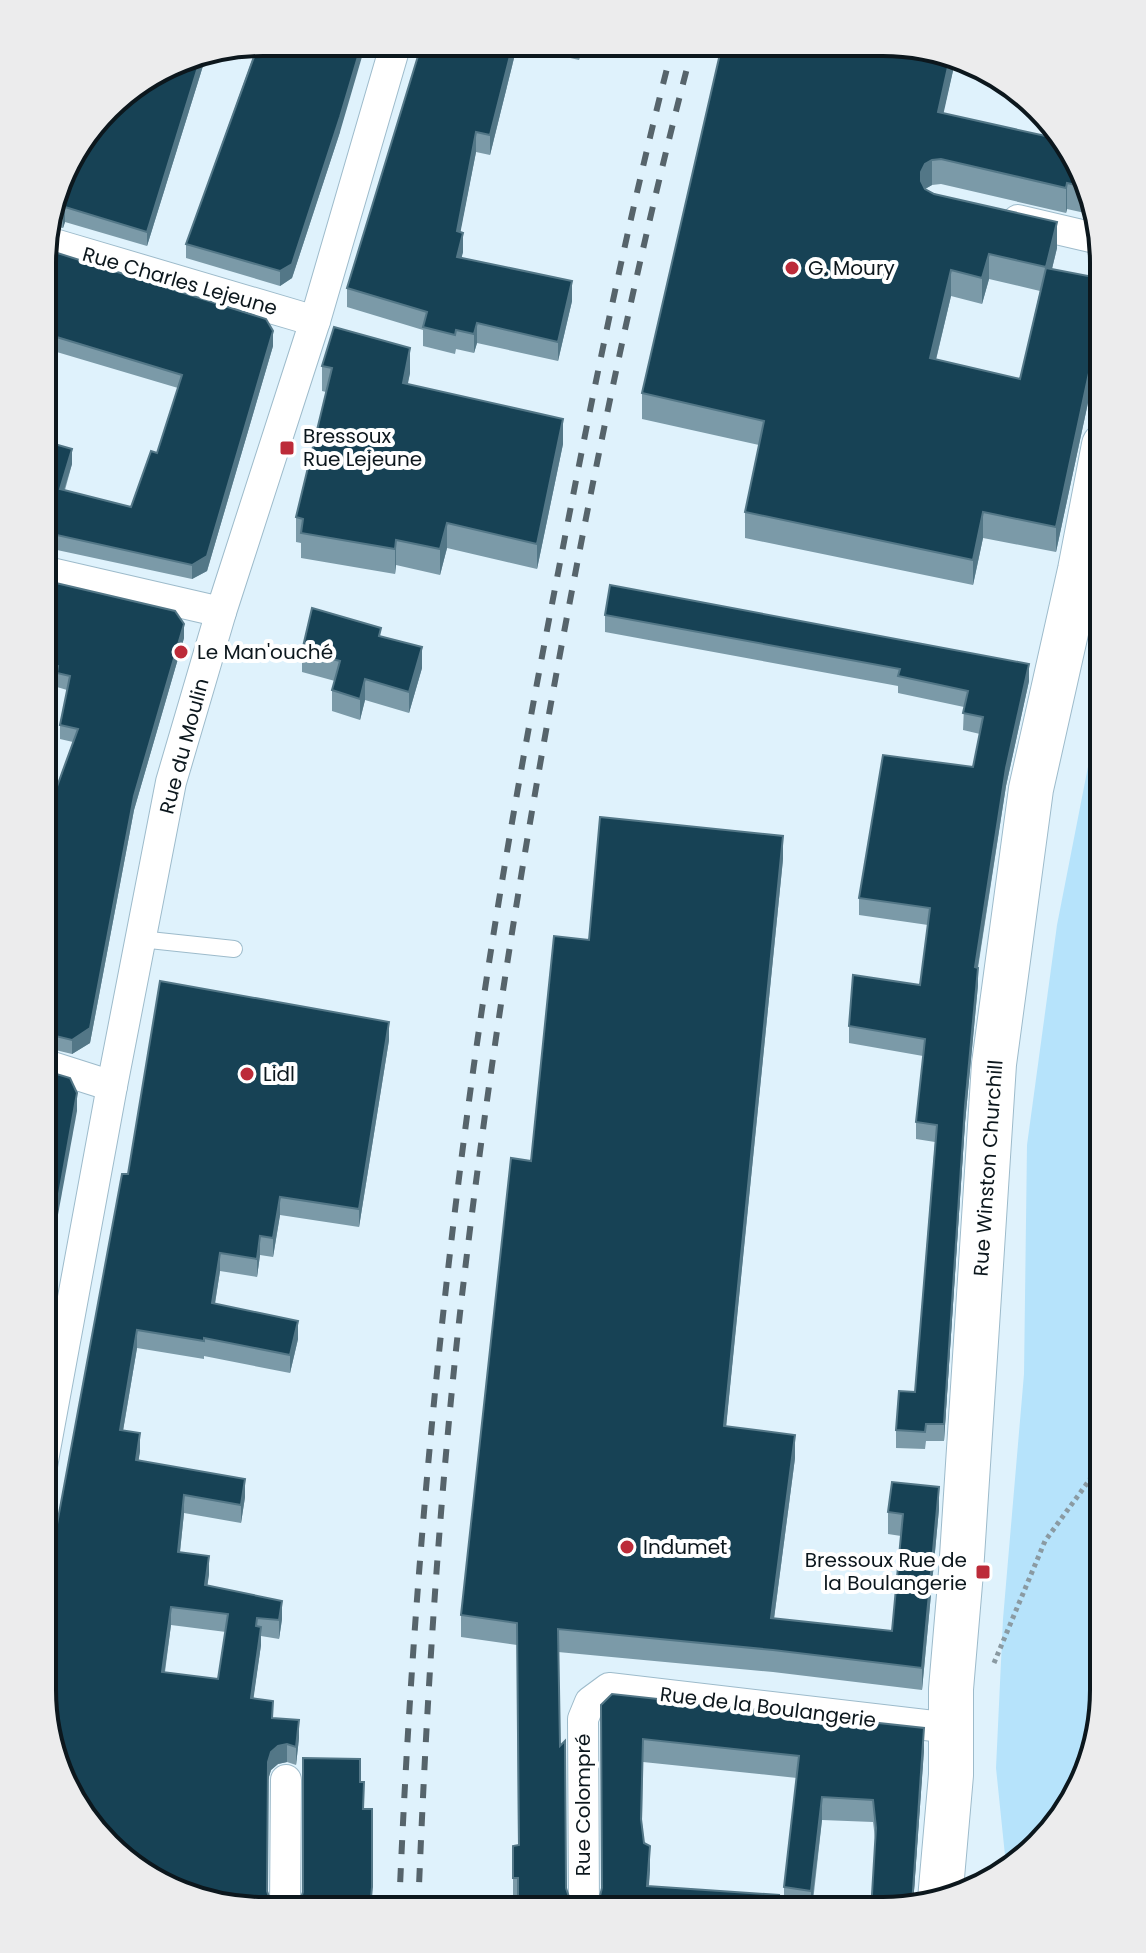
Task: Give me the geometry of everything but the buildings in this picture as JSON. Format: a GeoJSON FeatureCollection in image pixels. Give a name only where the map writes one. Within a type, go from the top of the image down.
{"type":"FeatureCollection","features":[{"type":"Feature","properties":{"kind":"main road","name":"Rue Winston Churchill"},"geometry":{"type":"LineString","coordinates":[[941,1889],[951,1775],[951,1689],[994,1064],[1031,789],[1090,518]]}},
{"type":"Feature","properties":{"kind":"street","name":"Rue du Moulin"},"geometry":{"type":"LineString","coordinates":[[56,1390],[171,782],[221,612],[315,321],[392,56]]}},
{"type":"Feature","properties":{"kind":"street"},"geometry":{"type":"LineString","coordinates":[[997,216],[1088,237]]}},
{"type":"Feature","properties":{"kind":"street","name":"Rue Charles Lejeune"},"geometry":{"type":"LineString","coordinates":[[57,245],[315,321]]}},
{"type":"Feature","properties":{"kind":"street"},"geometry":{"type":"LineString","coordinates":[[56,574],[221,612]]}},
{"type":"Feature","properties":{"kind":"street"},"geometry":{"type":"LineString","coordinates":[[56,1068],[112,1086]]}},
{"type":"Feature","properties":{"kind":"street","name":"Rue de la Boulangerie"},"geometry":{"type":"LineString","coordinates":[[590,1702],[609,1688],[951,1728]]}},
{"type":"Feature","properties":{"kind":"street","name":"Rue Colompré"},"geometry":{"type":"LineString","coordinates":[[584,1897],[583,1719],[590,1702]]}},
{"type":"Feature","properties":{"kind":"street"},"geometry":{"type":"LineString","coordinates":[[285,1897],[286,1780]]}},
{"type":"Feature","properties":{"kind":"lane"},"geometry":{"type":"LineString","coordinates":[[140,939],[234,949]]}},
{"type":"Feature","properties":{"kind":"path"},"geometry":{"type":"LineString","coordinates":[[990,1673],[1045,1541],[1090,1479]]}},
{"type":"Feature","properties":{"kind":"shaded area"},"geometry":{"type":"Polygon","coordinates":[[[1090,756],[1090,1704],[1083,1744],[1062,1794],[1029,1836],[1005,1857],[996,1768],[1003,1619],[1024,1374],[1027,1145],[1057,925],[1090,756]]]}},
{"type":"Feature","properties":{"kind":"railway"},"geometry":{"type":"LineString","coordinates":[[400,1897],[409,1711],[424,1512],[454,1215],[476,1048],[520,776],[597,374],[670,56]]}},
{"type":"Feature","properties":{"kind":"railway"},"geometry":{"type":"LineString","coordinates":[[419,1897],[429,1686],[445,1462],[471,1218],[497,1028],[544,743],[592,490],[646,235],[690,56]]}},
{"type":"Feature","properties":{"kind":"place","name":"G. Moury"},"geometry":{"type":"Point","coordinates":[792,268]}},
{"type":"Feature","properties":{"kind":"place","name":"Bressoux Rue Lejeune"},"geometry":{"type":"Point","coordinates":[287,448]}},
{"type":"Feature","properties":{"kind":"place","name":"Le Man'ouché"},"geometry":{"type":"Point","coordinates":[181,652]}},
{"type":"Feature","properties":{"kind":"place","name":"Lidl"},"geometry":{"type":"Point","coordinates":[247,1074]}},
{"type":"Feature","properties":{"kind":"place","name":"Indumet"},"geometry":{"type":"Point","coordinates":[627,1547]}},
{"type":"Feature","properties":{"kind":"place","name":"Bressoux Rue de la Boulangerie"},"geometry":{"type":"Point","coordinates":[983,1572]}}]}
